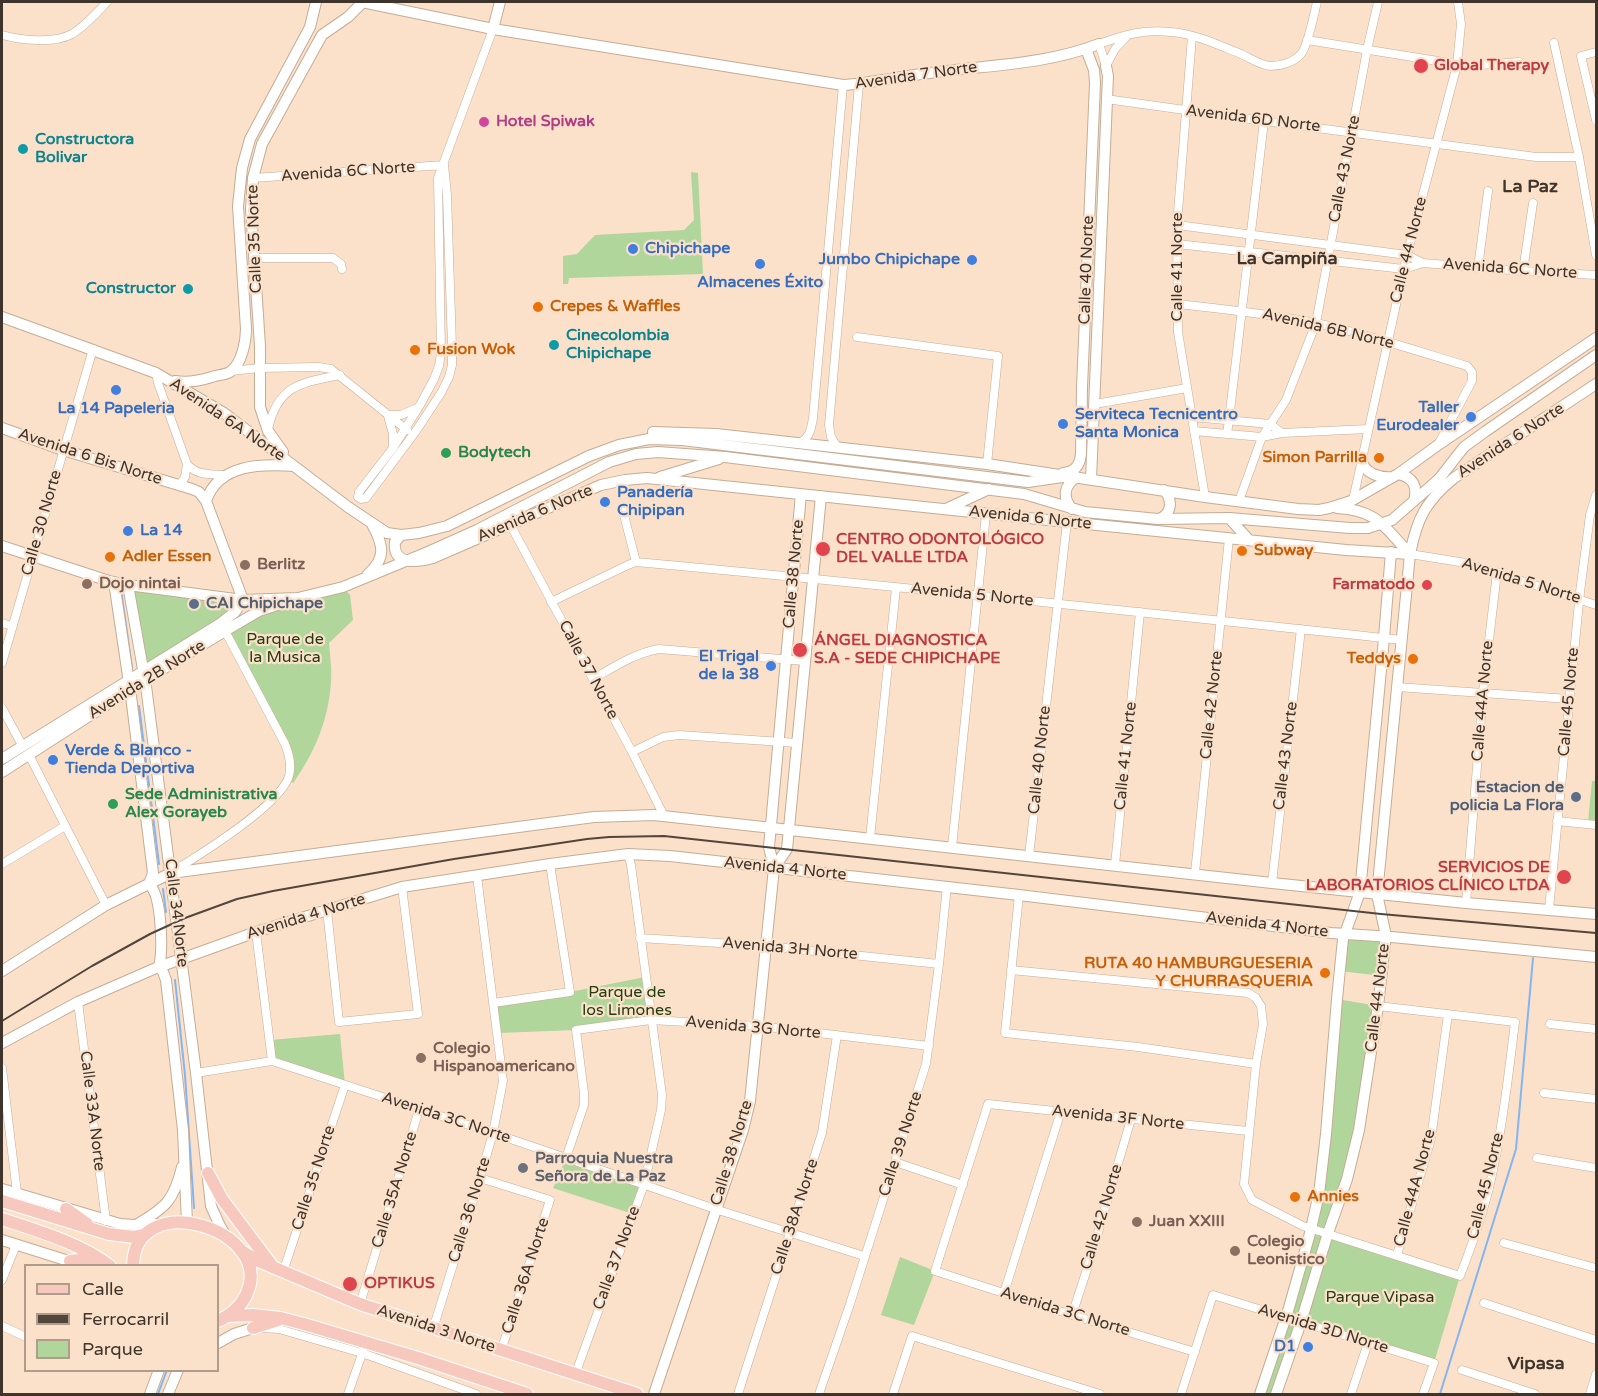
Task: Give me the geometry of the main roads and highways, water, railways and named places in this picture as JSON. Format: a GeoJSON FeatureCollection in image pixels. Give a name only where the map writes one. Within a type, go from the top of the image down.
{"type":"FeatureCollection","features":[{"type":"Feature","properties":{"kind":"main road"},"geometry":{"type":"LineString","coordinates":[[208,1173],[222,1199],[278,1270]]}},
{"type":"Feature","properties":{"kind":"main road"},"geometry":{"type":"LineString","coordinates":[[2,1201],[53,1218],[117,1235],[134,1237],[144,1235]]}},
{"type":"Feature","properties":{"kind":"main road"},"geometry":{"type":"LineString","coordinates":[[66,1209],[92,1228]]}},
{"type":"Feature","properties":{"kind":"main road"},"geometry":{"type":"LineString","coordinates":[[2,1219],[49,1234],[105,1262]]}},
{"type":"Feature","properties":{"kind":"main road"},"geometry":{"type":"LineString","coordinates":[[133,1264],[135,1251],[144,1235],[163,1224],[187,1223],[204,1226],[228,1238],[247,1260],[251,1275],[244,1301],[237,1310],[223,1318]]}},
{"type":"Feature","properties":{"kind":"main road","name":"Avenida 3 Norte"},"geometry":{"type":"LineString","coordinates":[[240,1250],[278,1270],[360,1304],[637,1395]]}},
{"type":"Feature","properties":{"kind":"main road"},"geometry":{"type":"LineString","coordinates":[[75,1263],[105,1262]]}},
{"type":"Feature","properties":{"kind":"main road","name":"Avenida 3 Norte"},"geometry":{"type":"LineString","coordinates":[[223,1318],[253,1315],[281,1318],[304,1324],[364,1348],[418,1358],[526,1395]]}},
{"type":"Feature","properties":{"kind":"main road"},"geometry":{"type":"LineString","coordinates":[[253,1328],[281,1318]]}},
{"type":"Feature","properties":{"kind":"waterway"},"geometry":{"type":"LineString","coordinates":[[121,590],[132,668]]}},
{"type":"Feature","properties":{"kind":"waterway"},"geometry":{"type":"LineString","coordinates":[[139,706],[159,864]]}},
{"type":"Feature","properties":{"kind":"waterway"},"geometry":{"type":"LineString","coordinates":[[163,889],[166,912]]}},
{"type":"Feature","properties":{"kind":"waterway"},"geometry":{"type":"LineString","coordinates":[[1440,1394],[1516,1149],[1533,958]]}},
{"type":"Feature","properties":{"kind":"waterway"},"geometry":{"type":"LineString","coordinates":[[175,980],[185,1075],[194,1208]]}},
{"type":"Feature","properties":{"kind":"waterway"},"geometry":{"type":"LineString","coordinates":[[158,1394],[166,1372]]}},
{"type":"Feature","properties":{"kind":"railway"},"geometry":{"type":"LineString","coordinates":[[2,1021],[92,966],[150,934],[237,899],[454,859],[609,837],[664,836],[1381,914],[1596,933]]}},
{"type":"Feature","properties":{"kind":"place","name":"Global Therapy"},"geometry":{"type":"Point","coordinates":[1421,66]}},
{"type":"Feature","properties":{"kind":"place","name":"Hotel Spiwak"},"geometry":{"type":"Point","coordinates":[484,122]}},
{"type":"Feature","properties":{"kind":"place","name":"Constructora Bolivar"},"geometry":{"type":"Point","coordinates":[23,149]}},
{"type":"Feature","properties":{"kind":"place","name":"Chipichape"},"geometry":{"type":"Point","coordinates":[633,249]}},
{"type":"Feature","properties":{"kind":"place","name":"Jumbo Chipichape"},"geometry":{"type":"Point","coordinates":[972,260]}},
{"type":"Feature","properties":{"kind":"place","name":"Almacenes Éxito"},"geometry":{"type":"Point","coordinates":[760,264]}},
{"type":"Feature","properties":{"kind":"place","name":"Constructor"},"geometry":{"type":"Point","coordinates":[188,289]}},
{"type":"Feature","properties":{"kind":"place","name":"Crepes & Waffles"},"geometry":{"type":"Point","coordinates":[538,307]}},
{"type":"Feature","properties":{"kind":"place","name":"Cinecolombia Chipichape"},"geometry":{"type":"Point","coordinates":[554,345]}},
{"type":"Feature","properties":{"kind":"place","name":"Fusion Wok"},"geometry":{"type":"Point","coordinates":[415,350]}},
{"type":"Feature","properties":{"kind":"place","name":"La 14 Papeleria"},"geometry":{"type":"Point","coordinates":[116,390]}},
{"type":"Feature","properties":{"kind":"place","name":"Taller Eurodealer"},"geometry":{"type":"Point","coordinates":[1471,417]}},
{"type":"Feature","properties":{"kind":"place","name":"Serviteca Tecnicentro Santa Monica"},"geometry":{"type":"Point","coordinates":[1063,424]}},
{"type":"Feature","properties":{"kind":"place","name":"Bodytech"},"geometry":{"type":"Point","coordinates":[446,453]}},
{"type":"Feature","properties":{"kind":"place","name":"Simon Parrilla"},"geometry":{"type":"Point","coordinates":[1379,458]}},
{"type":"Feature","properties":{"kind":"place","name":"Panadería Chipipan"},"geometry":{"type":"Point","coordinates":[605,502]}},
{"type":"Feature","properties":{"kind":"place","name":"La 14"},"geometry":{"type":"Point","coordinates":[128,531]}},
{"type":"Feature","properties":{"kind":"place","name":"CENTRO ODONTOLÓGICO DEL VALLE LTDA"},"geometry":{"type":"Point","coordinates":[823,549]}},
{"type":"Feature","properties":{"kind":"place","name":"Subway"},"geometry":{"type":"Point","coordinates":[1242,551]}},
{"type":"Feature","properties":{"kind":"place","name":"Adler Essen"},"geometry":{"type":"Point","coordinates":[110,557]}},
{"type":"Feature","properties":{"kind":"place","name":"Berlitz"},"geometry":{"type":"Point","coordinates":[245,565]}},
{"type":"Feature","properties":{"kind":"place","name":"Dojo nintai"},"geometry":{"type":"Point","coordinates":[87,584]}},
{"type":"Feature","properties":{"kind":"place","name":"Farmatodo"},"geometry":{"type":"Point","coordinates":[1427,585]}},
{"type":"Feature","properties":{"kind":"place","name":"CAI Chipichape"},"geometry":{"type":"Point","coordinates":[194,604]}},
{"type":"Feature","properties":{"kind":"place","name":"ÁNGEL DIAGNOSTICA S.A - SEDE CHIPICHAPE"},"geometry":{"type":"Point","coordinates":[800,650]}},
{"type":"Feature","properties":{"kind":"place","name":"Teddys"},"geometry":{"type":"Point","coordinates":[1413,659]}},
{"type":"Feature","properties":{"kind":"place","name":"El Trigal de la 38"},"geometry":{"type":"Point","coordinates":[771,666]}},
{"type":"Feature","properties":{"kind":"place","name":"Verde & Blanco - Tienda Deportiva"},"geometry":{"type":"Point","coordinates":[53,760]}},
{"type":"Feature","properties":{"kind":"place","name":"Estacion de policia La Flora"},"geometry":{"type":"Point","coordinates":[1576,797]}},
{"type":"Feature","properties":{"kind":"place","name":"Sede Administrativa Alex Gorayeb"},"geometry":{"type":"Point","coordinates":[113,804]}},
{"type":"Feature","properties":{"kind":"place","name":"SERVICIOS DE LABORATORIOS CLÍNICO LTDA"},"geometry":{"type":"Point","coordinates":[1564,877]}},
{"type":"Feature","properties":{"kind":"place","name":"RUTA 40 HAMBURGUESERIA Y CHURRASQUERIA"},"geometry":{"type":"Point","coordinates":[1325,973]}},
{"type":"Feature","properties":{"kind":"place","name":"Colegio Hispanoamericano"},"geometry":{"type":"Point","coordinates":[421,1058]}},
{"type":"Feature","properties":{"kind":"place","name":"Parroquia Nuestra Señora de La Paz"},"geometry":{"type":"Point","coordinates":[523,1168]}},
{"type":"Feature","properties":{"kind":"place","name":"Annies"},"geometry":{"type":"Point","coordinates":[1295,1197]}},
{"type":"Feature","properties":{"kind":"place","name":"Juan XXIII"},"geometry":{"type":"Point","coordinates":[1137,1222]}},
{"type":"Feature","properties":{"kind":"place","name":"Colegio Leonistico"},"geometry":{"type":"Point","coordinates":[1235,1251]}},
{"type":"Feature","properties":{"kind":"place","name":"OPTIKUS"},"geometry":{"type":"Point","coordinates":[350,1284]}},
{"type":"Feature","properties":{"kind":"place","name":"D1"},"geometry":{"type":"Point","coordinates":[1308,1347]}},
{"type":"Feature","properties":{"kind":"district","name":"La Paz"},"geometry":{"type":"Point","coordinates":[1530,187]}},
{"type":"Feature","properties":{"kind":"district","name":"La Campiña"},"geometry":{"type":"Point","coordinates":[1287,259]}},
{"type":"Feature","properties":{"kind":"district","name":"Vipasa"},"geometry":{"type":"Point","coordinates":[1536,1364]}},
{"type":"Feature","properties":{"kind":"park label","name":"Parque de la Musica"},"geometry":{"type":"Point","coordinates":[285,649]}},
{"type":"Feature","properties":{"kind":"park label","name":"Parque de los Limones"},"geometry":{"type":"Point","coordinates":[627,1002]}},
{"type":"Feature","properties":{"kind":"park label","name":"Parque Vipasa"},"geometry":{"type":"Point","coordinates":[1380,1298]}}]}
